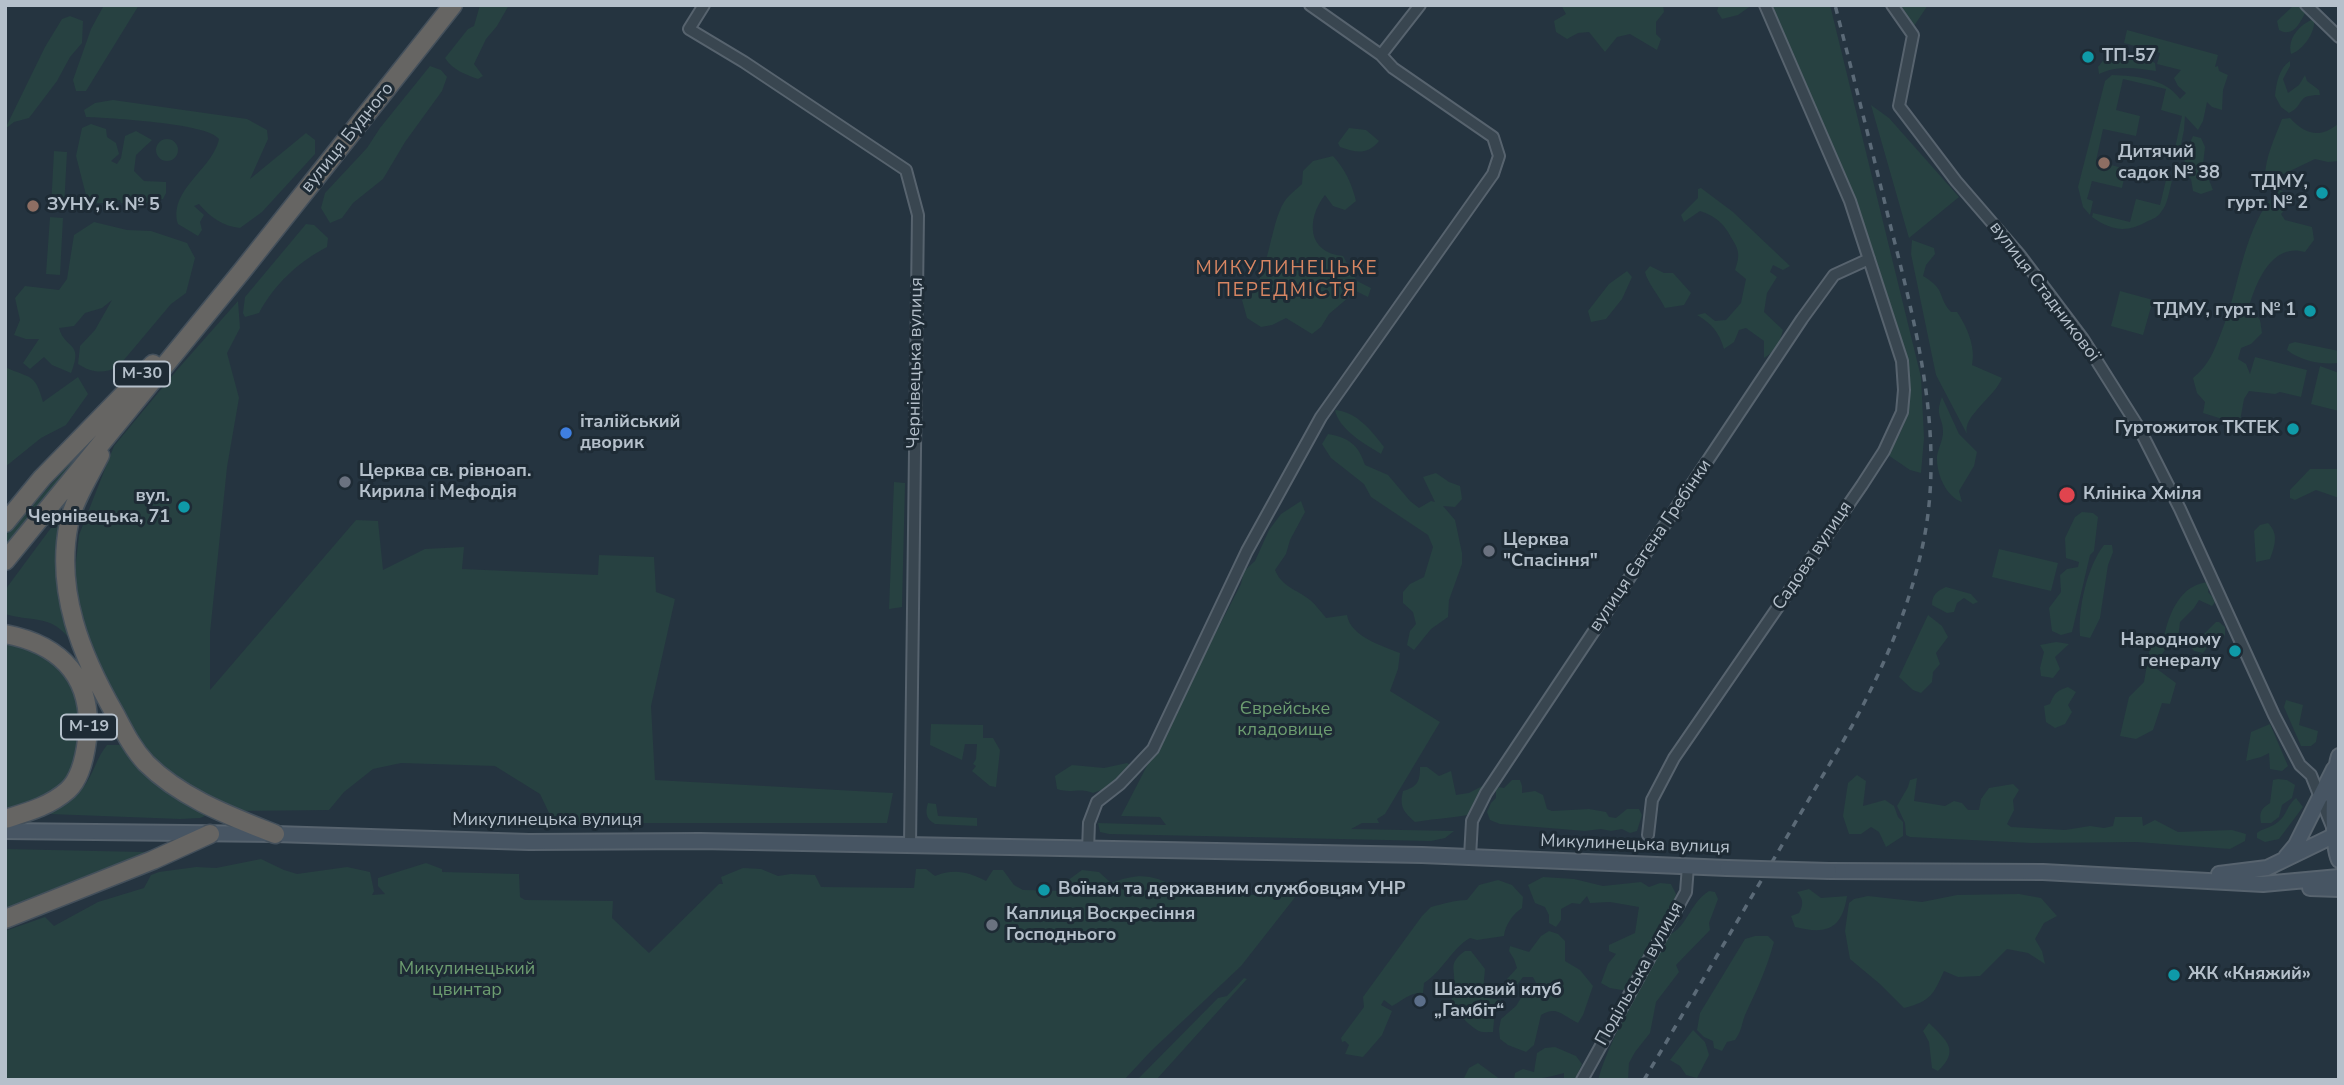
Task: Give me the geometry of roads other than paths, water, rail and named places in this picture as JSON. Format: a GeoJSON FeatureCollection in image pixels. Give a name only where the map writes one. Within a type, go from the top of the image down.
{"type":"FeatureCollection","features":[{"type":"Feature","properties":{"kind":"highway","name":"вулиця Будного"},"geometry":{"type":"LineString","coordinates":[[243,271],[453,5]]}},
{"type":"Feature","properties":{"kind":"highway","name":"М-30"},"geometry":{"type":"LineString","coordinates":[[5,561],[243,271]]}},
{"type":"Feature","properties":{"kind":"highway","name":"М-30"},"geometry":{"type":"LineString","coordinates":[[5,523],[42,478],[243,271]]}},
{"type":"Feature","properties":{"kind":"highway"},"geometry":{"type":"LineString","coordinates":[[111,431],[70,519],[65,551],[65,583],[69,610],[81,645],[130,744],[147,764],[170,782],[208,805],[275,834]]}},
{"type":"Feature","properties":{"kind":"highway"},"geometry":{"type":"LineString","coordinates":[[5,503],[42,478]]}},
{"type":"Feature","properties":{"kind":"highway","name":"М-19"},"geometry":{"type":"LineString","coordinates":[[5,634],[37,642],[67,664],[79,680],[86,699],[89,727],[83,761],[70,788],[50,804],[5,819]]}},
{"type":"Feature","properties":{"kind":"highway"},"geometry":{"type":"LineString","coordinates":[[5,919],[101,882],[210,834]]}},
{"type":"Feature","properties":{"kind":"main road"},"geometry":{"type":"LineString","coordinates":[[2282,863],[2296,845],[2337,763]]}},
{"type":"Feature","properties":{"kind":"main road"},"geometry":{"type":"LineString","coordinates":[[2337,763],[2335,851],[2339,860]]}},
{"type":"Feature","properties":{"kind":"main road","name":"Микулинецька вулиця"},"geometry":{"type":"LineString","coordinates":[[5,831],[275,834],[539,842],[687,841],[1470,857],[1829,871],[2043,872],[2263,884],[2339,877]]}},
{"type":"Feature","properties":{"kind":"main road","name":"Микулинецька вулиця"},"geometry":{"type":"LineString","coordinates":[[2181,878],[2259,871],[2282,863],[2337,832]]}},
{"type":"Feature","properties":{"kind":"main road"},"geometry":{"type":"LineString","coordinates":[[2263,884],[2339,889]]}},
{"type":"Feature","properties":{"kind":"street","name":"Чернівецька вулиця"},"geometry":{"type":"LineString","coordinates":[[705,5],[689,29],[755,69],[906,170],[918,215],[910,845]]}},
{"type":"Feature","properties":{"kind":"street"},"geometry":{"type":"LineString","coordinates":[[1088,850],[1089,823],[1097,802],[1120,785],[1153,749],[1247,551],[1321,417],[1493,174],[1499,156],[1493,137],[1393,68],[1381,55],[1310,5]]}},
{"type":"Feature","properties":{"kind":"street"},"geometry":{"type":"LineString","coordinates":[[1381,55],[1420,5]]}},
{"type":"Feature","properties":{"kind":"street","name":"Садова вулиця"},"geometry":{"type":"LineString","coordinates":[[1648,835],[1652,800],[1674,758],[1862,485],[1884,451],[1902,412],[1902,361],[1850,201],[1765,5]]}},
{"type":"Feature","properties":{"kind":"street","name":"вулиця Стадникової"},"geometry":{"type":"LineString","coordinates":[[1892,5],[1913,35],[1899,106],[1956,181],[2019,254],[2083,339],[2139,428],[2180,509],[2274,715],[2300,765],[2311,775],[2337,832]]}},
{"type":"Feature","properties":{"kind":"street"},"geometry":{"type":"LineString","coordinates":[[2306,5],[2339,37]]}},
{"type":"Feature","properties":{"kind":"street","name":"вулиця Євгена Гребінки"},"geometry":{"type":"LineString","coordinates":[[1470,857],[1472,821],[1486,793],[1802,319],[1834,275],[1869,259]]}},
{"type":"Feature","properties":{"kind":"street","name":"Подільська вулиця"},"geometry":{"type":"LineString","coordinates":[[1582,1080],[1686,892],[1688,866]]}},
{"type":"Feature","properties":{"kind":"railway"},"geometry":{"type":"LineString","coordinates":[[1644,1080],[1852,726],[1903,615],[1923,544],[1931,461],[1924,379],[1908,297],[1835,5]]}},
{"type":"Feature","properties":{"kind":"place","name":"ТП-57"},"geometry":{"type":"Point","coordinates":[2088,57]}},
{"type":"Feature","properties":{"kind":"place","name":"Дитячий садок № 38"},"geometry":{"type":"Point","coordinates":[2104,163]}},
{"type":"Feature","properties":{"kind":"place","name":"ТДМУ, гурт. № 2"},"geometry":{"type":"Point","coordinates":[2322,193]}},
{"type":"Feature","properties":{"kind":"place","name":"ЗУНУ, к. № 5"},"geometry":{"type":"Point","coordinates":[33,206]}},
{"type":"Feature","properties":{"kind":"place","name":"ТДМУ, гурт. № 1"},"geometry":{"type":"Point","coordinates":[2310,311]}},
{"type":"Feature","properties":{"kind":"place","name":"Гуртожиток TKTEK"},"geometry":{"type":"Point","coordinates":[2293,429]}},
{"type":"Feature","properties":{"kind":"place","name":"італійський дворик"},"geometry":{"type":"Point","coordinates":[566,433]}},
{"type":"Feature","properties":{"kind":"place","name":"Церква св. рівноап. Кирила і Мефодія"},"geometry":{"type":"Point","coordinates":[345,482]}},
{"type":"Feature","properties":{"kind":"place","name":"Клініка Хміля"},"geometry":{"type":"Point","coordinates":[2067,495]}},
{"type":"Feature","properties":{"kind":"place","name":"вул. Чернівецька, 71"},"geometry":{"type":"Point","coordinates":[184,507]}},
{"type":"Feature","properties":{"kind":"place","name":"Церква \"Спасіння\""},"geometry":{"type":"Point","coordinates":[1489,551]}},
{"type":"Feature","properties":{"kind":"place","name":"Народному генералу"},"geometry":{"type":"Point","coordinates":[2235,651]}},
{"type":"Feature","properties":{"kind":"place","name":"Воїнам та державним службовцям УНР"},"geometry":{"type":"Point","coordinates":[1044,890]}},
{"type":"Feature","properties":{"kind":"place","name":"Каплиця Воскресіння Господнього"},"geometry":{"type":"Point","coordinates":[992,925]}},
{"type":"Feature","properties":{"kind":"place","name":"ЖК «Княжий»"},"geometry":{"type":"Point","coordinates":[2174,975]}},
{"type":"Feature","properties":{"kind":"place","name":"Шаховий клуб „Гамбіт“"},"geometry":{"type":"Point","coordinates":[1420,1001]}},
{"type":"Feature","properties":{"kind":"district","name":"МИКУЛИНЕЦЬКЕ ПЕРЕДМІСТЯ"},"geometry":{"type":"Point","coordinates":[1287,280]}},
{"type":"Feature","properties":{"kind":"park label","name":"Єврейське кладовище"},"geometry":{"type":"Point","coordinates":[1285,720]}},
{"type":"Feature","properties":{"kind":"park label","name":"Микулинецький цвинтар"},"geometry":{"type":"Point","coordinates":[467,980]}}]}
